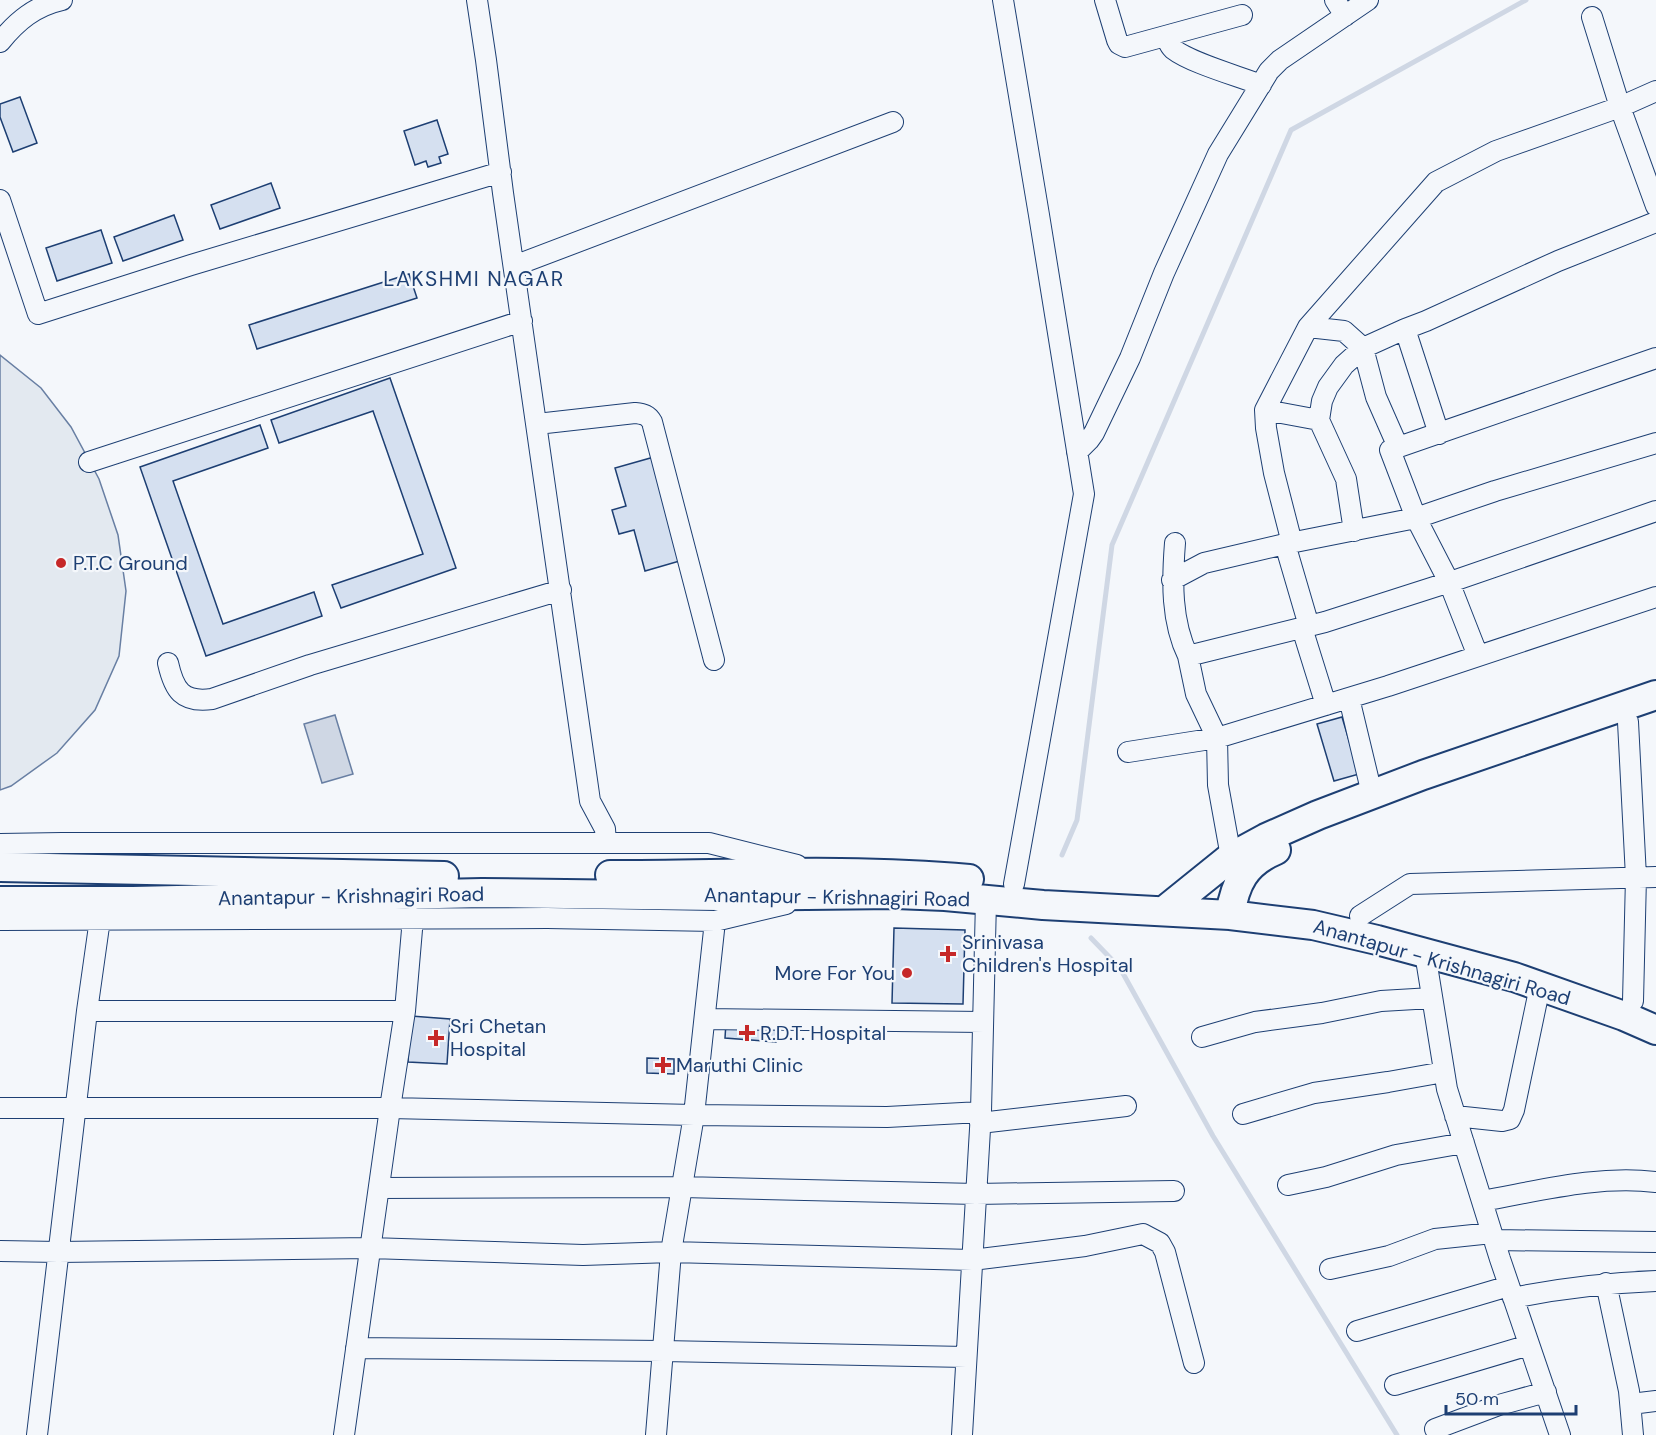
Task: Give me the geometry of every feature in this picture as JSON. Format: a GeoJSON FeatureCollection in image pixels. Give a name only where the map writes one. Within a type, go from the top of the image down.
{"type":"FeatureCollection","features":[{"type":"Feature","properties":{"kind":"highway"},"geometry":{"type":"LineString","coordinates":[[1164,911],[1230,857],[1318,815],[1656,695]]}},
{"type":"Feature","properties":{"kind":"highway"},"geometry":{"type":"LineString","coordinates":[[1232,905],[1245,871],[1268,853],[1376,808],[1656,712]]}},
{"type":"Feature","properties":{"kind":"highway"},"geometry":{"type":"LineString","coordinates":[[0,867],[483,885]]}},
{"type":"Feature","properties":{"kind":"highway","name":"Anantapur - Krishnagiri Road"},"geometry":{"type":"LineString","coordinates":[[0,901],[133,901],[483,885],[706,896],[917,874],[1014,884],[1186,893],[1514,977],[1656,1029]]}},
{"type":"Feature","properties":{"kind":"highway","name":"Anantapur - Krishnagiri Road"},"geometry":{"type":"LineString","coordinates":[[831,883],[906,894],[1043,905],[1164,911],[1232,905],[1307,905],[1360,916],[1550,971],[1645,1006]]}},
{"type":"Feature","properties":{"kind":"street"},"geometry":{"type":"LineString","coordinates":[[0,42],[18,22],[33,11],[62,0]]}},
{"type":"Feature","properties":{"kind":"street"},"geometry":{"type":"LineString","coordinates":[[477,0],[590,801],[605,829],[606,843]]}},
{"type":"Feature","properties":{"kind":"street"},"geometry":{"type":"LineString","coordinates":[[1003,0],[1084,494],[1014,884]]}},
{"type":"Feature","properties":{"kind":"street"},"geometry":{"type":"LineString","coordinates":[[1105,0],[1117,40],[1122,46],[1129,47],[1242,15]]}},
{"type":"Feature","properties":{"kind":"street"},"geometry":{"type":"LineString","coordinates":[[1077,452],[1094,433],[1130,358],[1164,273],[1218,154],[1269,71],[1340,8],[1368,0]]}},
{"type":"Feature","properties":{"kind":"street"},"geometry":{"type":"LineString","coordinates":[[1592,17],[1620,107],[1656,206]]}},
{"type":"Feature","properties":{"kind":"street"},"geometry":{"type":"LineString","coordinates":[[1166,37],[1169,44],[1178,51],[1197,61],[1261,85]]}},
{"type":"Feature","properties":{"kind":"street"},"geometry":{"type":"LineString","coordinates":[[1326,705],[1306,627],[1274,473],[1265,410],[1308,327],[1436,182],[1496,151],[1620,107],[1656,91]]}},
{"type":"Feature","properties":{"kind":"street"},"geometry":{"type":"LineString","coordinates":[[514,266],[893,122]]}},
{"type":"Feature","properties":{"kind":"street"},"geometry":{"type":"LineString","coordinates":[[0,200],[38,314],[191,265],[501,172]]}},
{"type":"Feature","properties":{"kind":"street"},"geometry":{"type":"LineString","coordinates":[[1354,531],[1346,479],[1319,420],[1322,401],[1328,387],[1344,365],[1364,348],[1558,261],[1656,222]]}},
{"type":"Feature","properties":{"kind":"street"},"geometry":{"type":"LineString","coordinates":[[89,462],[522,321]]}},
{"type":"Feature","properties":{"kind":"street"},"geometry":{"type":"LineString","coordinates":[[1308,327],[1344,331],[1364,348],[1376,397],[1398,447]]}},
{"type":"Feature","properties":{"kind":"street"},"geometry":{"type":"LineString","coordinates":[[1406,329],[1439,434]]}},
{"type":"Feature","properties":{"kind":"street"},"geometry":{"type":"LineString","coordinates":[[1478,656],[1449,582],[1416,518],[1390,450],[1656,358]]}},
{"type":"Feature","properties":{"kind":"street"},"geometry":{"type":"LineString","coordinates":[[1265,410],[1319,420]]}},
{"type":"Feature","properties":{"kind":"street"},"geometry":{"type":"LineString","coordinates":[[537,424],[635,413],[649,417],[714,660]]}},
{"type":"Feature","properties":{"kind":"street"},"geometry":{"type":"LineString","coordinates":[[1172,580],[1204,563],[1416,518],[1495,491],[1656,443]]}},
{"type":"Feature","properties":{"kind":"street"},"geometry":{"type":"LineString","coordinates":[[1188,656],[1306,627],[1449,582],[1656,511]]}},
{"type":"Feature","properties":{"kind":"street"},"geometry":{"type":"LineString","coordinates":[[1175,543],[1172,580],[1176,613],[1196,694],[1216,738],[1218,784],[1230,857]]}},
{"type":"Feature","properties":{"kind":"street"},"geometry":{"type":"LineString","coordinates":[[168,663],[175,686],[182,693],[194,699],[213,699],[309,665],[561,590]]}},
{"type":"Feature","properties":{"kind":"street"},"geometry":{"type":"LineString","coordinates":[[1128,752],[1216,738],[1349,698],[1656,597]]}},
{"type":"Feature","properties":{"kind":"street"},"geometry":{"type":"LineString","coordinates":[[1349,698],[1372,794]]}},
{"type":"Feature","properties":{"kind":"street"},"geometry":{"type":"LineString","coordinates":[[1628,722],[1646,877],[1645,1006]]}},
{"type":"Feature","properties":{"kind":"street"},"geometry":{"type":"LineString","coordinates":[[0,844],[709,843],[831,883]]}},
{"type":"Feature","properties":{"kind":"street"},"geometry":{"type":"LineString","coordinates":[[1360,916],[1410,884],[1646,877]]}},
{"type":"Feature","properties":{"kind":"street"},"geometry":{"type":"LineString","coordinates":[[0,920],[547,918],[715,921],[831,883]]}},
{"type":"Feature","properties":{"kind":"street"},"geometry":{"type":"LineString","coordinates":[[962,1435],[980,1118],[986,900]]}},
{"type":"Feature","properties":{"kind":"street"},"geometry":{"type":"LineString","coordinates":[[344,1435],[405,1011],[413,918]]}},
{"type":"Feature","properties":{"kind":"street"},"geometry":{"type":"LineString","coordinates":[[37,1435],[75,1107],[100,919]]}},
{"type":"Feature","properties":{"kind":"street"},"geometry":{"type":"LineString","coordinates":[[656,1435],[671,1252],[694,1114],[715,921]]}},
{"type":"Feature","properties":{"kind":"street"},"geometry":{"type":"LineString","coordinates":[[1425,953],[1447,1089],[1493,1237],[1560,1435]]}},
{"type":"Feature","properties":{"kind":"street"},"geometry":{"type":"LineString","coordinates":[[1455,1116],[1502,1121],[1510,1119],[1514,1110],[1540,986]]}},
{"type":"Feature","properties":{"kind":"street"},"geometry":{"type":"LineString","coordinates":[[1202,1038],[1255,1022],[1322,1013],[1381,1001],[1432,998]]}},
{"type":"Feature","properties":{"kind":"street"},"geometry":{"type":"LineString","coordinates":[[87,1011],[405,1011]]}},
{"type":"Feature","properties":{"kind":"street"},"geometry":{"type":"LineString","coordinates":[[705,1018],[983,1022]]}},
{"type":"Feature","properties":{"kind":"street"},"geometry":{"type":"LineString","coordinates":[[1243,1114],[1314,1093],[1444,1072]]}},
{"type":"Feature","properties":{"kind":"street"},"geometry":{"type":"LineString","coordinates":[[0,1108],[390,1108],[980,1118],[1126,1106]]}},
{"type":"Feature","properties":{"kind":"street"},"geometry":{"type":"LineString","coordinates":[[1288,1185],[1326,1178],[1396,1155],[1464,1143]]}},
{"type":"Feature","properties":{"kind":"street"},"geometry":{"type":"LineString","coordinates":[[1482,1201],[1593,1181],[1656,1182]]}},
{"type":"Feature","properties":{"kind":"street"},"geometry":{"type":"LineString","coordinates":[[379,1188],[682,1187],[976,1194],[1174,1191]]}},
{"type":"Feature","properties":{"kind":"street"},"geometry":{"type":"LineString","coordinates":[[0,1251],[370,1248],[583,1256],[671,1252],[972,1260],[1085,1246],[1143,1234],[1160,1243],[1165,1252],[1194,1363]]}},
{"type":"Feature","properties":{"kind":"street"},"geometry":{"type":"LineString","coordinates":[[1330,1269],[1389,1256],[1434,1239],[1493,1237],[1656,1242]]}},
{"type":"Feature","properties":{"kind":"street"},"geometry":{"type":"LineString","coordinates":[[1357,1331],[1511,1292],[1656,1281]]}},
{"type":"Feature","properties":{"kind":"street"},"geometry":{"type":"LineString","coordinates":[[1606,1283],[1631,1404],[1633,1435]]}},
{"type":"Feature","properties":{"kind":"street"},"geometry":{"type":"LineString","coordinates":[[1395,1385],[1529,1345]]}},
{"type":"Feature","properties":{"kind":"street"},"geometry":{"type":"LineString","coordinates":[[356,1348],[966,1357]]}},
{"type":"Feature","properties":{"kind":"street"},"geometry":{"type":"LineString","coordinates":[[1435,1429],[1499,1405],[1546,1392]]}},
{"type":"Feature","properties":{"kind":"street"},"geometry":{"type":"LineString","coordinates":[[1631,1404],[1656,1401]]}},
{"type":"Feature","properties":{"kind":"shaded area","name":"P.T.C Ground"},"geometry":{"type":"Polygon","coordinates":[[[0,355],[41,388],[71,427],[99,479],[118,535],[126,591],[119,656],[95,710],[57,753],[11,786],[0,790],[0,355]]]}},
{"type":"Feature","properties":{"kind":"shaded area"},"geometry":{"type":"Polygon","coordinates":[[[335,715],[353,774],[322,783],[304,724],[335,715]]]}},
{"type":"Feature","properties":{"kind":"building"},"geometry":{"type":"Polygon","coordinates":[[[20,97],[37,143],[13,152],[0,117],[0,104],[20,97]]]}},
{"type":"Feature","properties":{"kind":"building"},"geometry":{"type":"Polygon","coordinates":[[[437,120],[448,154],[439,157],[441,163],[428,167],[426,161],[415,165],[404,131],[437,120]]]}},
{"type":"Feature","properties":{"kind":"building"},"geometry":{"type":"Polygon","coordinates":[[[271,183],[280,208],[220,229],[211,205],[271,183]]]}},
{"type":"Feature","properties":{"kind":"building"},"geometry":{"type":"Polygon","coordinates":[[[174,215],[183,240],[123,261],[114,237],[174,215]]]}},
{"type":"Feature","properties":{"kind":"building"},"geometry":{"type":"Polygon","coordinates":[[[101,230],[112,263],[57,281],[46,248],[101,230]]]}},
{"type":"Feature","properties":{"kind":"building"},"geometry":{"type":"Polygon","coordinates":[[[409,274],[417,298],[257,349],[249,325],[409,274]]]}},
{"type":"Feature","properties":{"kind":"building"},"geometry":{"type":"Polygon","coordinates":[[[390,378],[456,568],[341,608],[332,585],[423,554],[373,411],[279,443],[271,420],[390,378]]]}},
{"type":"Feature","properties":{"kind":"building"},"geometry":{"type":"Polygon","coordinates":[[[260,425],[268,448],[173,481],[223,624],[314,592],[322,616],[206,656],[140,467],[260,425]]]}},
{"type":"Feature","properties":{"kind":"building"},"geometry":{"type":"Polygon","coordinates":[[[654,457],[683,560],[645,571],[634,530],[619,534],[612,510],[626,506],[615,468],[654,457]]]}},
{"type":"Feature","properties":{"kind":"building"},"geometry":{"type":"Polygon","coordinates":[[[1342,717],[1359,774],[1334,781],[1317,724],[1342,717]]]}},
{"type":"Feature","properties":{"kind":"building"},"geometry":{"type":"Polygon","coordinates":[[[894,928],[965,930],[963,1004],[892,1003],[894,928]]]}},
{"type":"Feature","properties":{"kind":"building"},"geometry":{"type":"Polygon","coordinates":[[[411,1016],[450,1019],[447,1064],[408,1062],[411,1016]]]}},
{"type":"Feature","properties":{"kind":"building"},"geometry":{"type":"Polygon","coordinates":[[[726,1022],[777,1026],[776,1042],[725,1038],[726,1022]]]}},
{"type":"Feature","properties":{"kind":"building"},"geometry":{"type":"Polygon","coordinates":[[[647,1058],[674,1059],[674,1074],[647,1073],[647,1058]]]}},
{"type":"Feature","properties":{"kind":"waterway"},"geometry":{"type":"LineString","coordinates":[[1062,855],[1077,820],[1112,545],[1291,130],[1526,0]]}},
{"type":"Feature","properties":{"kind":"waterway"},"geometry":{"type":"LineString","coordinates":[[1091,938],[1120,968],[1213,1136],[1397,1435]]}},
{"type":"Feature","properties":{"kind":"place","name":"P.T.C Ground"},"geometry":{"type":"Point","coordinates":[61,563]}},
{"type":"Feature","properties":{"kind":"place","name":"Srinivasa Children's Hospital"},"geometry":{"type":"Point","coordinates":[948,954]}},
{"type":"Feature","properties":{"kind":"place","name":"More For You"},"geometry":{"type":"Point","coordinates":[907,973]}},
{"type":"Feature","properties":{"kind":"place","name":"R.D.T. Hospital"},"geometry":{"type":"Point","coordinates":[747,1033]}},
{"type":"Feature","properties":{"kind":"place","name":"Sri Chetan Hospital"},"geometry":{"type":"Point","coordinates":[436,1038]}},
{"type":"Feature","properties":{"kind":"place","name":"Maruthi Clinic"},"geometry":{"type":"Point","coordinates":[663,1065]}},
{"type":"Feature","properties":{"kind":"district","name":"LAKSHMI NAGAR"},"geometry":{"type":"Point","coordinates":[474,279]}}]}
